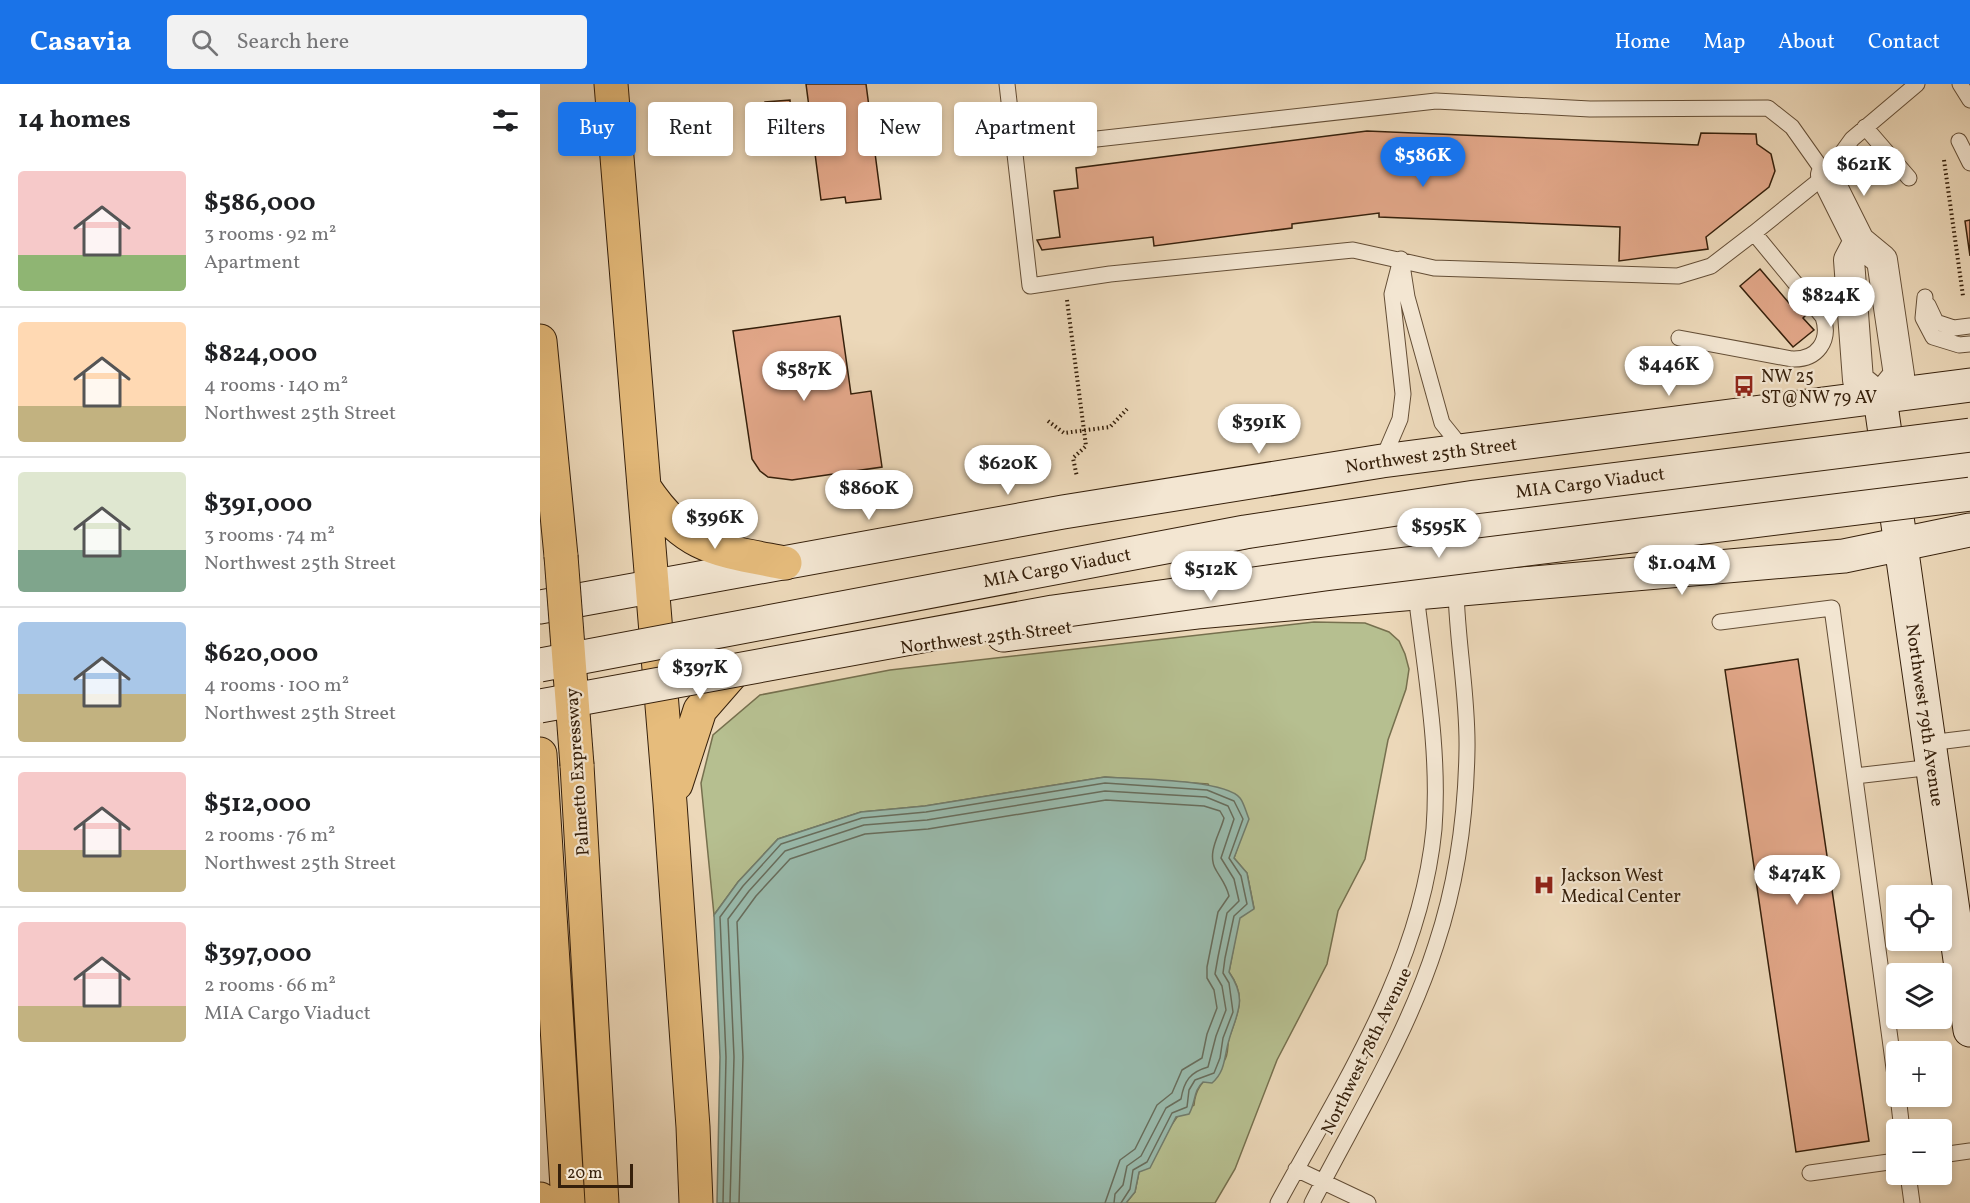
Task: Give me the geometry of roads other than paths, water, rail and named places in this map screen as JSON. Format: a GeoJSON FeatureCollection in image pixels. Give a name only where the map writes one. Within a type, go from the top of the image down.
{"type":"FeatureCollection","features":[{"type":"Feature","properties":{"kind":"highway"},"geometry":{"type":"LineString","coordinates":[[612,84],[670,803],[692,1104],[696,1203]]}},
{"type":"Feature","properties":{"kind":"highway","name":"Palmetto Expressway"},"geometry":{"type":"LineString","coordinates":[[540,341],[561,556],[577,765],[602,1203]]}},
{"type":"Feature","properties":{"kind":"highway"},"geometry":{"type":"LineString","coordinates":[[644,487],[660,510],[676,527],[700,543],[718,550],[785,563]]}},
{"type":"Feature","properties":{"kind":"highway"},"geometry":{"type":"LineString","coordinates":[[670,803],[700,710],[734,671]]}},
{"type":"Feature","properties":{"kind":"highway"},"geometry":{"type":"LineString","coordinates":[[540,754],[568,1203]]}},
{"type":"Feature","properties":{"kind":"highway"},"geometry":{"type":"LineString","coordinates":[[540,1198],[540,1203]]}},
{"type":"Feature","properties":{"kind":"main road","name":"Northwest 25th Street"},"geometry":{"type":"LineString","coordinates":[[540,607],[1063,512],[1382,461],[1970,385]]}},
{"type":"Feature","properties":{"kind":"main road","name":"Northwest 79th Avenue"},"geometry":{"type":"LineString","coordinates":[[1880,398],[1899,544],[1931,755],[1960,893],[1970,1027]]}},
{"type":"Feature","properties":{"kind":"main road","name":"MIA Cargo Viaduct"},"geometry":{"type":"LineString","coordinates":[[540,665],[1245,532],[1475,497],[1970,435]]}},
{"type":"Feature","properties":{"kind":"main road"},"geometry":{"type":"LineString","coordinates":[[1093,624],[1148,597],[1198,579],[1318,550],[1970,465]]}},
{"type":"Feature","properties":{"kind":"main road"},"geometry":{"type":"LineString","coordinates":[[540,706],[1053,612],[1325,574],[1970,494]]}},
{"type":"Feature","properties":{"kind":"main road","name":"Northwest 25th Street"},"geometry":{"type":"LineString","coordinates":[[540,700],[660,679],[1093,624],[1197,612],[1844,556],[1970,531]]}},
{"type":"Feature","properties":{"kind":"street"},"geometry":{"type":"LineString","coordinates":[[1826,175],[1859,241],[1882,260],[1899,375],[1880,398],[1858,380],[1849,260],[1859,241]]}},
{"type":"Feature","properties":{"kind":"lane"},"geometry":{"type":"LineString","coordinates":[[1007,84],[1010,102]]}},
{"type":"Feature","properties":{"kind":"lane"},"geometry":{"type":"LineString","coordinates":[[1017,156],[1030,286],[1110,274],[1353,250],[1434,268],[1678,276],[1711,266],[1826,175],[1852,139],[1917,84]]}},
{"type":"Feature","properties":{"kind":"lane"},"geometry":{"type":"LineString","coordinates":[[1960,84],[1970,100]]}},
{"type":"Feature","properties":{"kind":"lane"},"geometry":{"type":"LineString","coordinates":[[1097,139],[1437,101],[1590,110],[1768,108],[1792,128],[1826,175]]}},
{"type":"Feature","properties":{"kind":"lane"},"geometry":{"type":"LineString","coordinates":[[1865,127],[1908,178]]}},
{"type":"Feature","properties":{"kind":"lane"},"geometry":{"type":"LineString","coordinates":[[1959,141],[1970,163]]}},
{"type":"Feature","properties":{"kind":"lane"},"geometry":{"type":"LineString","coordinates":[[1679,338],[1792,359],[1810,357],[1823,344],[1826,326],[1823,317],[1754,232]]}},
{"type":"Feature","properties":{"kind":"lane"},"geometry":{"type":"LineString","coordinates":[[1401,260],[1407,297],[1442,423],[1463,449]]}},
{"type":"Feature","properties":{"kind":"lane"},"geometry":{"type":"LineString","coordinates":[[1382,461],[1400,419],[1403,394],[1392,294],[1401,260]]}},
{"type":"Feature","properties":{"kind":"lane"},"geometry":{"type":"LineString","coordinates":[[1970,326],[1954,328],[1936,322],[1925,297],[1923,318],[1933,337],[1959,345],[1970,344]]}},
{"type":"Feature","properties":{"kind":"lane","name":"Northwest 78th Avenue"},"geometry":{"type":"LineString","coordinates":[[1312,1203],[1413,1005],[1436,948],[1455,872],[1463,816],[1467,749],[1455,590]]}},
{"type":"Feature","properties":{"kind":"lane","name":"Northwest 78th Avenue"},"geometry":{"type":"LineString","coordinates":[[1278,1203],[1392,988],[1415,922],[1430,861],[1434,823],[1434,760],[1416,594]]}},
{"type":"Feature","properties":{"kind":"lane"},"geometry":{"type":"LineString","coordinates":[[1720,622],[1832,608],[1890,1041]]}},
{"type":"Feature","properties":{"kind":"lane"},"geometry":{"type":"LineString","coordinates":[[1855,776],[1931,755],[1970,738]]}},
{"type":"Feature","properties":{"kind":"lane"},"geometry":{"type":"LineString","coordinates":[[1952,1153],[1970,1151]]}},
{"type":"Feature","properties":{"kind":"lane"},"geometry":{"type":"LineString","coordinates":[[1809,1173],[1886,1162]]}},
{"type":"Feature","properties":{"kind":"lane"},"geometry":{"type":"LineString","coordinates":[[1296,1169],[1368,1203]]}},
{"type":"Feature","properties":{"kind":"lane"},"geometry":{"type":"LineString","coordinates":[[1910,1185],[1912,1203]]}},
{"type":"Feature","properties":{"kind":"water"},"geometry":{"type":"Polygon","coordinates":[[[1105,777],[1198,784],[1231,792],[1240,798],[1249,819],[1234,858],[1247,873],[1254,909],[1240,918],[1229,972],[1238,990],[1238,1014],[1220,1073],[1212,1083],[1203,1082],[1200,1085],[1189,1114],[1176,1117],[1150,1168],[1139,1172],[1135,1192],[1126,1203],[717,1203],[720,1057],[714,915],[738,882],[778,839],[861,812],[925,806],[1105,777]]]}},
{"type":"Feature","properties":{"kind":"place","name":"NW 25 ST@NW 79 AV"},"geometry":{"type":"Point","coordinates":[1744,386]}},
{"type":"Feature","properties":{"kind":"place","name":"Jackson West Medical Center"},"geometry":{"type":"Point","coordinates":[1544,885]}}]}
